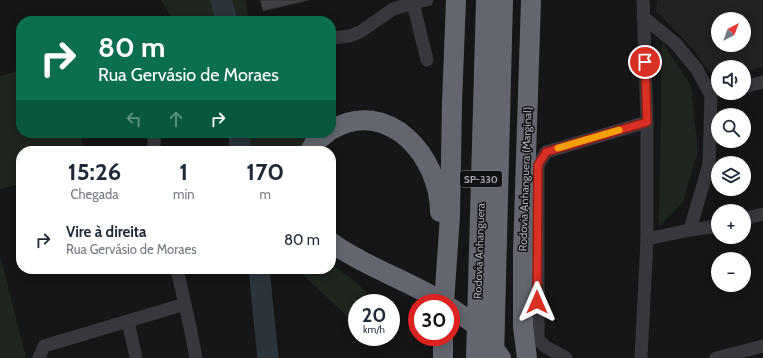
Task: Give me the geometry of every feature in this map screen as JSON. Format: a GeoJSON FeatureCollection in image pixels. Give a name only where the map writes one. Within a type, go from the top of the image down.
{"type":"FeatureCollection","features":[{"type":"Feature","properties":{"kind":"highway"},"geometry":{"type":"LineString","coordinates":[[446,294],[456,0]]}},
{"type":"Feature","properties":{"kind":"highway","name":"Rodovia Anhanguera"},"geometry":{"type":"LineString","coordinates":[[476,358],[486,0]]}},
{"type":"Feature","properties":{"kind":"highway","name":"Rodovia Anhanguera"},"geometry":{"type":"LineString","coordinates":[[494,358],[503,0]]}},
{"type":"Feature","properties":{"kind":"highway","name":"Rodovia Anhanguera (Marginal)"},"geometry":{"type":"LineString","coordinates":[[527,358],[523,327],[523,251],[531,0]]}},
{"type":"Feature","properties":{"kind":"highway"},"geometry":{"type":"LineString","coordinates":[[336,128],[352,121],[368,121],[394,129],[410,140],[429,164],[440,200],[440,256],[445,294]]}},
{"type":"Feature","properties":{"kind":"highway"},"geometry":{"type":"LineString","coordinates":[[313,146],[320,138]]}},
{"type":"Feature","properties":{"kind":"highway"},"geometry":{"type":"LineString","coordinates":[[336,247],[430,294]]}},
{"type":"Feature","properties":{"kind":"highway"},"geometry":{"type":"LineString","coordinates":[[460,313],[476,326],[502,358]]}},
{"type":"Feature","properties":{"kind":"highway"},"geometry":{"type":"LineString","coordinates":[[443,346],[443,358]]}},
{"type":"Feature","properties":{"kind":"street"},"geometry":{"type":"LineString","coordinates":[[336,37],[350,36],[360,32],[393,9],[427,0]]}},
{"type":"Feature","properties":{"kind":"street"},"geometry":{"type":"LineString","coordinates":[[641,358],[647,239],[647,122],[643,0]]}},
{"type":"Feature","properties":{"kind":"street"},"geometry":{"type":"LineString","coordinates":[[413,3],[427,60]]}},
{"type":"Feature","properties":{"kind":"street"},"geometry":{"type":"LineString","coordinates":[[643,18],[675,43],[711,88]]}},
{"type":"Feature","properties":{"kind":"street"},"geometry":{"type":"LineString","coordinates":[[751,85],[763,82]]}},
{"type":"Feature","properties":{"kind":"street"},"geometry":{"type":"LineString","coordinates":[[690,230],[709,164],[715,100]]}},
{"type":"Feature","properties":{"kind":"street"},"geometry":{"type":"LineString","coordinates":[[566,358],[538,340],[538,165],[546,152],[647,122]]}},
{"type":"Feature","properties":{"kind":"street"},"geometry":{"type":"LineString","coordinates":[[751,217],[763,214]]}},
{"type":"Feature","properties":{"kind":"street"},"geometry":{"type":"LineString","coordinates":[[647,239],[711,227]]}},
{"type":"Feature","properties":{"kind":"street"},"geometry":{"type":"LineString","coordinates":[[178,274],[196,358]]}},
{"type":"Feature","properties":{"kind":"street"},"geometry":{"type":"LineString","coordinates":[[39,358],[44,346],[185,304]]}},
{"type":"Feature","properties":{"kind":"street"},"geometry":{"type":"LineString","coordinates":[[128,321],[136,358]]}},
{"type":"Feature","properties":{"kind":"street"},"geometry":{"type":"LineString","coordinates":[[716,358],[763,346]]}},
{"type":"Feature","properties":{"kind":"shaded area"},"geometry":{"type":"Polygon","coordinates":[[[161,0],[245,0],[249,16],[170,16],[161,0]]]}},
{"type":"Feature","properties":{"kind":"shaded area"},"geometry":{"type":"Polygon","coordinates":[[[657,0],[763,0],[763,67],[751,70],[751,60],[711,60],[711,72],[693,49],[656,11],[657,0]]]}},
{"type":"Feature","properties":{"kind":"shaded area"},"geometry":{"type":"Polygon","coordinates":[[[662,42],[691,86],[698,151],[683,202],[659,227],[662,42]]]}},
{"type":"Feature","properties":{"kind":"shaded area"},"geometry":{"type":"Polygon","coordinates":[[[16,71],[16,138],[81,138],[83,146],[16,146],[16,185],[0,189],[0,76],[16,71]]]}},
{"type":"Feature","properties":{"kind":"shaded area"},"geometry":{"type":"Polygon","coordinates":[[[247,138],[313,138],[305,146],[248,146],[247,138]]]}},
{"type":"Feature","properties":{"kind":"shaded area"},"geometry":{"type":"Polygon","coordinates":[[[0,255],[26,358],[0,358],[0,255]]]}},
{"type":"Feature","properties":{"kind":"shaded area"},"geometry":{"type":"Polygon","coordinates":[[[336,267],[368,293],[348,294],[348,317],[302,274],[336,274],[336,267]]]}},
{"type":"Feature","properties":{"kind":"building"},"geometry":{"type":"Polygon","coordinates":[[[260,0],[309,0],[263,11],[260,0]]]}},
{"type":"Feature","properties":{"kind":"waterway"},"geometry":{"type":"LineString","coordinates":[[221,0],[226,16]]}},
{"type":"Feature","properties":{"kind":"waterway"},"geometry":{"type":"LineString","coordinates":[[239,138],[240,146]]}},
{"type":"Feature","properties":{"kind":"waterway"},"geometry":{"type":"LineString","coordinates":[[260,274],[268,358]]}},
{"type":"Feature","properties":{"kind":"slow traffic"},"geometry":{"type":"LineString","coordinates":[[558,148],[619,130]]}},
{"type":"Feature","properties":{"kind":"route"},"geometry":{"type":"LineString","coordinates":[[537,302],[538,165],[542,156],[546,152],[561,147],[647,122],[645,62]]}}]}
